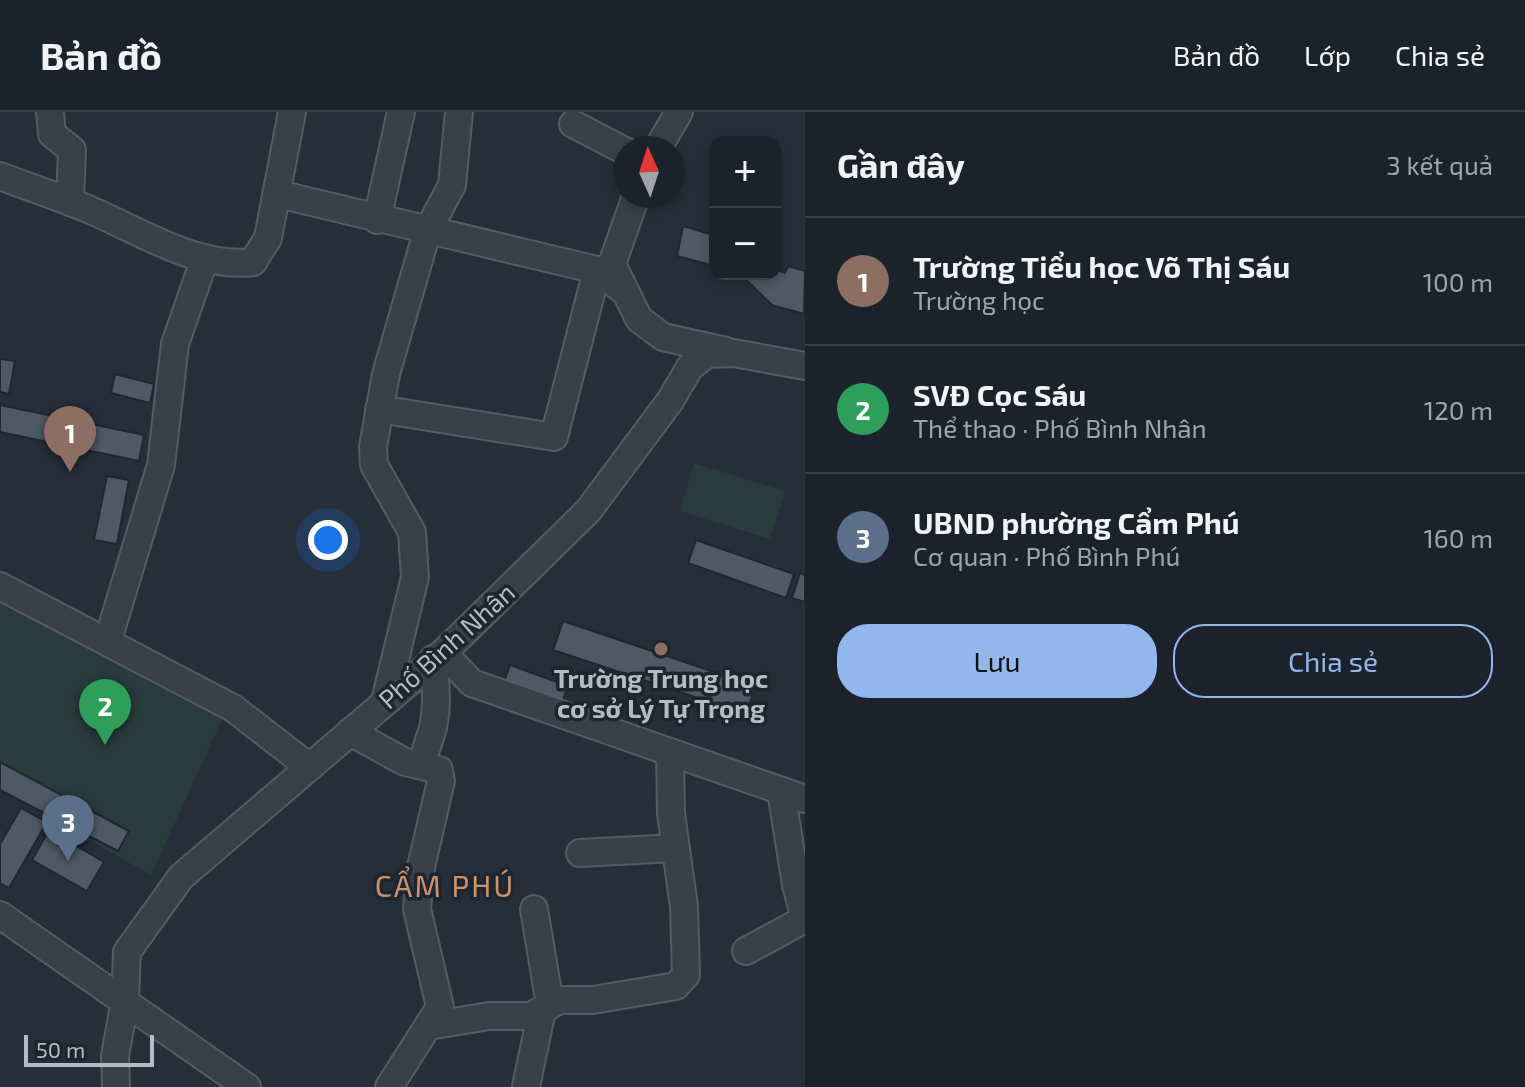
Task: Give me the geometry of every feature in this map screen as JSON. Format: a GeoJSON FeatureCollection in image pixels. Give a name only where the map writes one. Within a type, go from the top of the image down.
{"type":"FeatureCollection","features":[{"type":"Feature","properties":{"kind":"street"},"geometry":{"type":"LineString","coordinates":[[50,112],[52,134],[72,150],[70,202]]}},
{"type":"Feature","properties":{"kind":"street"},"geometry":{"type":"LineString","coordinates":[[0,176],[205,258],[234,264],[253,262],[268,238],[292,112]]}},
{"type":"Feature","properties":{"kind":"street"},"geometry":{"type":"LineString","coordinates":[[377,220],[401,112]]}},
{"type":"Feature","properties":{"kind":"street"},"geometry":{"type":"LineString","coordinates":[[385,701],[415,577],[412,532],[374,465],[379,409],[386,374],[427,232],[452,185],[459,112]]}},
{"type":"Feature","properties":{"kind":"street"},"geometry":{"type":"LineString","coordinates":[[665,136],[679,112]]}},
{"type":"Feature","properties":{"kind":"street"},"geometry":{"type":"LineString","coordinates":[[573,124],[613,145]]}},
{"type":"Feature","properties":{"kind":"street"},"geometry":{"type":"LineString","coordinates":[[278,194],[427,232],[597,270],[623,290]]}},
{"type":"Feature","properties":{"kind":"street"},"geometry":{"type":"LineString","coordinates":[[632,208],[612,264],[639,319],[663,337],[734,353]]}},
{"type":"Feature","properties":{"kind":"street"},"geometry":{"type":"LineString","coordinates":[[108,640],[161,465],[175,344],[184,307],[205,258]]}},
{"type":"Feature","properties":{"kind":"street"},"geometry":{"type":"LineString","coordinates":[[379,409],[554,437],[597,270]]}},
{"type":"Feature","properties":{"kind":"street","name":"Phố Bình Nhân"},"geometry":{"type":"LineString","coordinates":[[116,1087],[115,1056],[125,1000],[127,952],[181,877],[438,656],[588,511],[670,401],[690,367],[707,354],[734,353],[805,366]]}},
{"type":"Feature","properties":{"kind":"street"},"geometry":{"type":"LineString","coordinates":[[0,586],[233,708],[308,766]]}},
{"type":"Feature","properties":{"kind":"street"},"geometry":{"type":"LineString","coordinates":[[438,656],[472,683],[793,795],[796,885],[805,919],[746,951]]}},
{"type":"Feature","properties":{"kind":"street"},"geometry":{"type":"LineString","coordinates":[[423,765],[425,747],[434,725],[438,656]]}},
{"type":"Feature","properties":{"kind":"street"},"geometry":{"type":"LineString","coordinates":[[350,732],[405,762],[439,770],[441,781],[421,867],[417,909],[440,1007],[389,1087]]}},
{"type":"Feature","properties":{"kind":"street"},"geometry":{"type":"LineString","coordinates":[[429,1026],[489,1016],[531,1016],[567,998],[593,1000],[676,986],[686,975],[684,907],[675,848],[670,752]]}},
{"type":"Feature","properties":{"kind":"street"},"geometry":{"type":"LineString","coordinates":[[580,853],[675,848]]}},
{"type":"Feature","properties":{"kind":"street"},"geometry":{"type":"LineString","coordinates":[[526,1087],[546,1008],[534,909]]}},
{"type":"Feature","properties":{"kind":"street"},"geometry":{"type":"LineString","coordinates":[[0,915],[247,1087]]}},
{"type":"Feature","properties":{"kind":"shaded area"},"geometry":{"type":"Polygon","coordinates":[[[694,463],[785,491],[770,539],[680,511],[694,463]]]}},
{"type":"Feature","properties":{"kind":"shaded area"},"geometry":{"type":"Polygon","coordinates":[[[0,578],[231,700],[151,875],[0,790],[0,578]]]}},
{"type":"Feature","properties":{"kind":"building"},"geometry":{"type":"Polygon","coordinates":[[[683,226],[709,234],[709,264],[677,256],[683,226]]]}},
{"type":"Feature","properties":{"kind":"building"},"geometry":{"type":"Polygon","coordinates":[[[788,266],[805,271],[804,314],[772,305],[746,280],[781,280],[781,271],[785,273],[788,266]]]}},
{"type":"Feature","properties":{"kind":"building"},"geometry":{"type":"Polygon","coordinates":[[[0,359],[15,361],[9,394],[0,392],[0,359]]]}},
{"type":"Feature","properties":{"kind":"building"},"geometry":{"type":"Polygon","coordinates":[[[115,374],[154,384],[150,403],[111,393],[115,374]]]}},
{"type":"Feature","properties":{"kind":"building"},"geometry":{"type":"Polygon","coordinates":[[[0,405],[144,435],[139,461],[0,432],[0,405]]]}},
{"type":"Feature","properties":{"kind":"building"},"geometry":{"type":"Polygon","coordinates":[[[107,476],[129,480],[117,544],[94,540],[107,476]]]}},
{"type":"Feature","properties":{"kind":"building"},"geometry":{"type":"Polygon","coordinates":[[[696,540],[794,574],[786,598],[688,563],[696,540]]]}},
{"type":"Feature","properties":{"kind":"building"},"geometry":{"type":"Polygon","coordinates":[[[800,573],[805,575],[805,602],[792,598],[800,573]]]}},
{"type":"Feature","properties":{"kind":"building"},"geometry":{"type":"Polygon","coordinates":[[[563,621],[756,686],[746,714],[553,650],[563,621]]]}},
{"type":"Feature","properties":{"kind":"building"},"geometry":{"type":"Polygon","coordinates":[[[510,665],[568,686],[560,708],[502,688],[510,665]]]}},
{"type":"Feature","properties":{"kind":"building"},"geometry":{"type":"Polygon","coordinates":[[[0,762],[129,831],[118,851],[0,790],[0,762]]]}},
{"type":"Feature","properties":{"kind":"building"},"geometry":{"type":"Polygon","coordinates":[[[21,808],[47,822],[9,888],[0,883],[0,844],[21,808]]]}},
{"type":"Feature","properties":{"kind":"building"},"geometry":{"type":"Polygon","coordinates":[[[49,830],[104,862],[87,891],[32,860],[49,830]]]}},
{"type":"Feature","properties":{"kind":"place","name":"Trường Tiểu học Võ Thị Sáu"},"geometry":{"type":"Point","coordinates":[70,472]}},
{"type":"Feature","properties":{"kind":"place","name":"Trường Trung học cơ sở Lý Tự Trọng"},"geometry":{"type":"Point","coordinates":[661,649]}},
{"type":"Feature","properties":{"kind":"place","name":"SVĐ Cọc Sáu"},"geometry":{"type":"Point","coordinates":[105,745]}},
{"type":"Feature","properties":{"kind":"place","name":"UBND phường Cẩm Phú"},"geometry":{"type":"Point","coordinates":[68,861]}},
{"type":"Feature","properties":{"kind":"district","name":"CẨM PHÚ"},"geometry":{"type":"Point","coordinates":[445,885]}}]}
